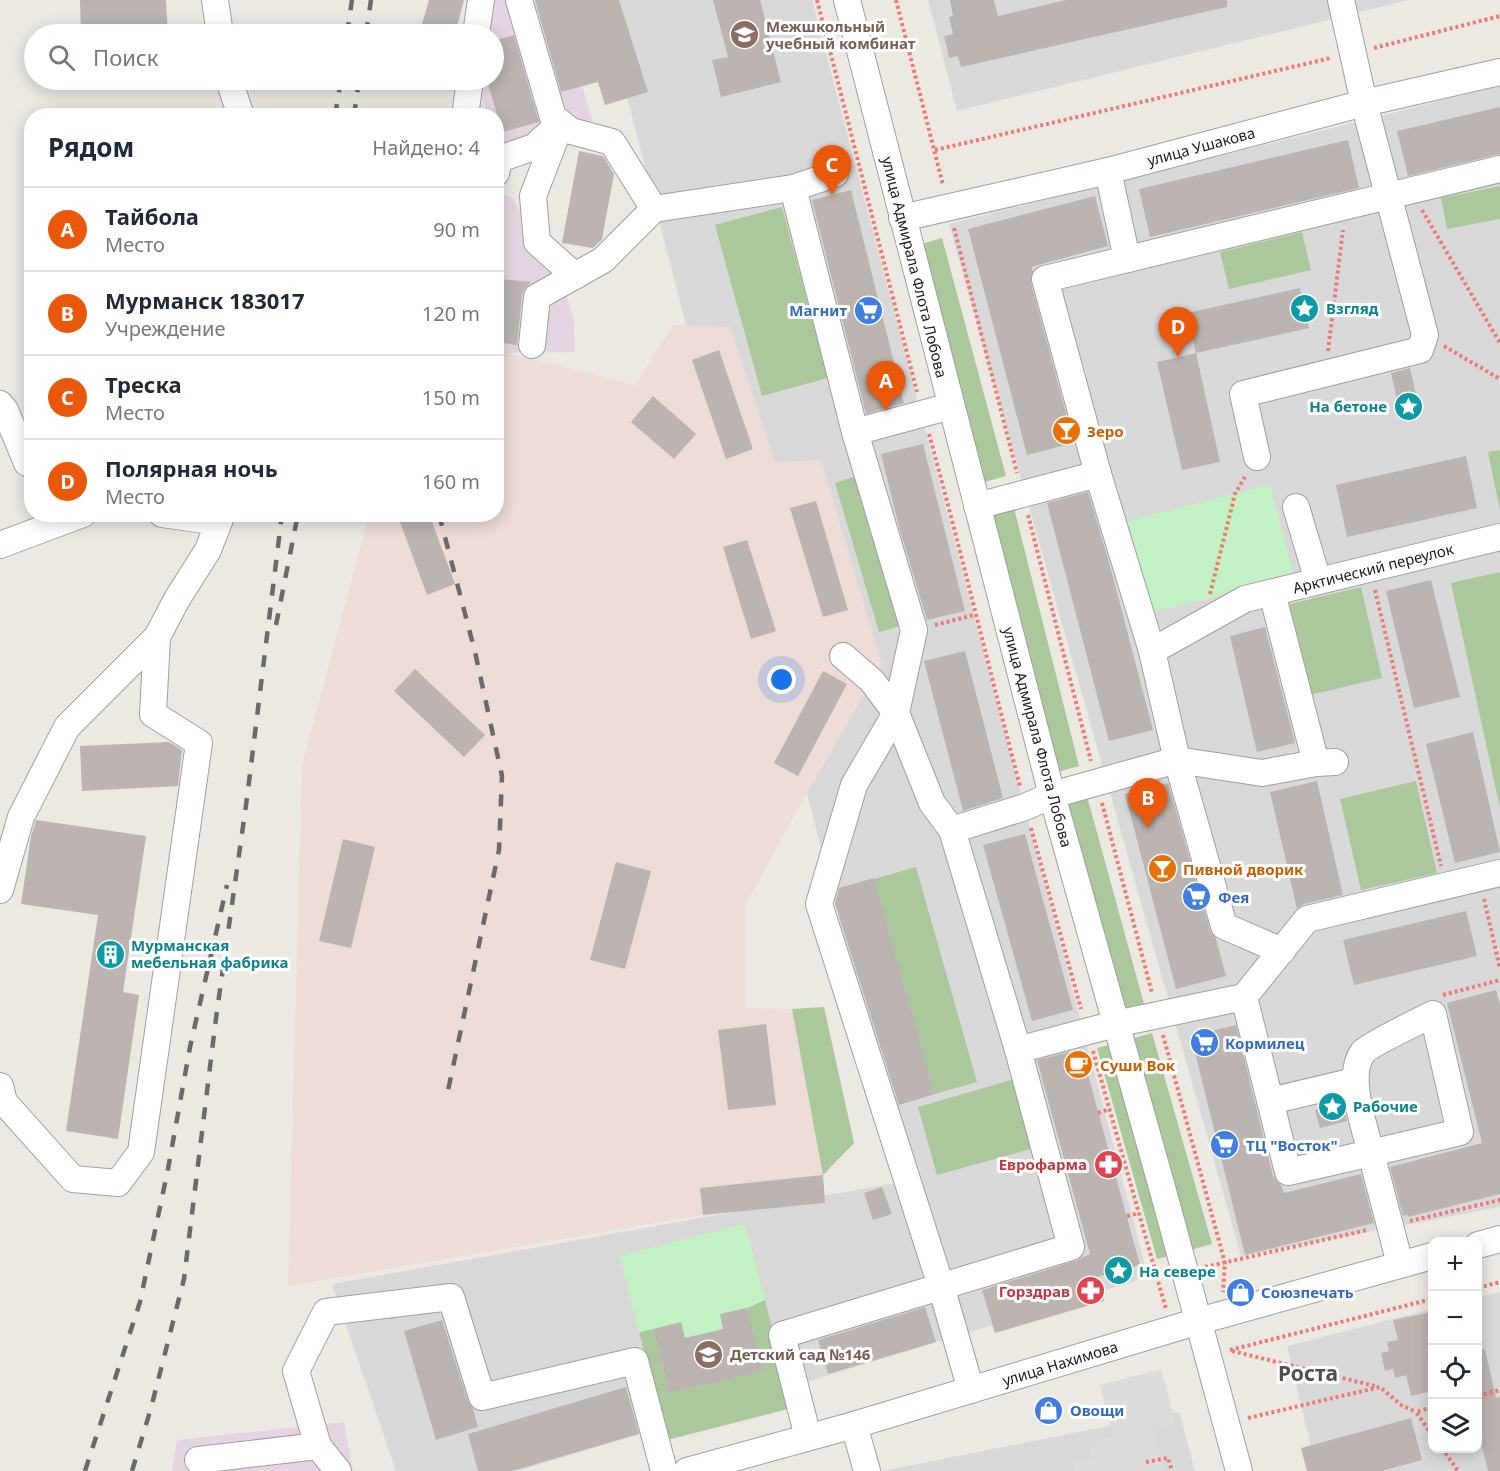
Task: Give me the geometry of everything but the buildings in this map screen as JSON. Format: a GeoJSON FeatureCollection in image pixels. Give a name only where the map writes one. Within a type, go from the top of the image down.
{"type":"FeatureCollection","features":[{"type":"Feature","properties":{"kind":"street"},"geometry":{"type":"LineString","coordinates":[[215,0],[219,24]]}},
{"type":"Feature","properties":{"kind":"street"},"geometry":{"type":"LineString","coordinates":[[477,24],[481,0]]}},
{"type":"Feature","properties":{"kind":"street"},"geometry":{"type":"LineString","coordinates":[[519,0],[553,117],[572,131],[612,142],[654,209]]}},
{"type":"Feature","properties":{"kind":"street","name":"улица Адмирала Флота Лобова"},"geometry":{"type":"LineString","coordinates":[[847,0],[1052,795],[1115,1024],[1185,1272],[1210,1317],[1239,1471]]}},
{"type":"Feature","properties":{"kind":"street"},"geometry":{"type":"LineString","coordinates":[[1257,457],[1243,394],[1420,350],[1425,335],[1399,193],[1364,103],[1341,0]]}},
{"type":"Feature","properties":{"kind":"street","name":"улица Ушакова"},"geometry":{"type":"LineString","coordinates":[[902,218],[1108,171],[1364,103],[1500,72]]}},
{"type":"Feature","properties":{"kind":"street"},"geometry":{"type":"LineString","coordinates":[[232,90],[238,108]]}},
{"type":"Feature","properties":{"kind":"street"},"geometry":{"type":"LineString","coordinates":[[466,108],[469,90]]}},
{"type":"Feature","properties":{"kind":"street"},"geometry":{"type":"LineString","coordinates":[[504,160],[534,147],[561,123]]}},
{"type":"Feature","properties":{"kind":"street"},"geometry":{"type":"LineString","coordinates":[[561,123],[533,196],[537,242],[575,276]]}},
{"type":"Feature","properties":{"kind":"street"},"geometry":{"type":"LineString","coordinates":[[1282,951],[1224,926],[1177,760],[1152,651],[1098,474],[1045,279],[1500,169]]}},
{"type":"Feature","properties":{"kind":"street"},"geometry":{"type":"LineString","coordinates":[[532,345],[537,297],[603,260],[654,209],[793,188],[847,171]]}},
{"type":"Feature","properties":{"kind":"street"},"geometry":{"type":"LineString","coordinates":[[1108,171],[1127,259]]}},
{"type":"Feature","properties":{"kind":"street"},"geometry":{"type":"LineString","coordinates":[[793,188],[855,432],[914,630],[896,712],[854,785],[819,904],[941,1286],[971,1390]]}},
{"type":"Feature","properties":{"kind":"street"},"geometry":{"type":"LineString","coordinates":[[0,404],[5,410],[24,456]]}},
{"type":"Feature","properties":{"kind":"street"},"geometry":{"type":"LineString","coordinates":[[855,432],[951,406]]}},
{"type":"Feature","properties":{"kind":"street"},"geometry":{"type":"LineString","coordinates":[[977,506],[1098,474]]}},
{"type":"Feature","properties":{"kind":"street"},"geometry":{"type":"LineString","coordinates":[[1296,507],[1318,581]]}},
{"type":"Feature","properties":{"kind":"street"},"geometry":{"type":"LineString","coordinates":[[0,545],[62,522]]}},
{"type":"Feature","properties":{"kind":"street"},"geometry":{"type":"LineString","coordinates":[[0,890],[21,817],[67,727],[157,637],[177,599],[208,550],[219,522]]}},
{"type":"Feature","properties":{"kind":"street","name":"Арктический переулок"},"geometry":{"type":"LineString","coordinates":[[1152,651],[1245,599],[1500,537]]}},
{"type":"Feature","properties":{"kind":"street"},"geometry":{"type":"LineString","coordinates":[[952,830],[1025,807],[1052,795],[1177,760],[1262,773],[1325,763],[1272,593]]}},
{"type":"Feature","properties":{"kind":"street"},"geometry":{"type":"LineString","coordinates":[[0,1086],[4,1102],[73,1179],[118,1183],[141,1152],[199,743],[153,714],[157,637]]}},
{"type":"Feature","properties":{"kind":"street"},"geometry":{"type":"LineString","coordinates":[[808,1437],[782,1335],[1071,1247],[1018,1050],[952,830],[932,803],[896,712],[872,681],[843,656]]}},
{"type":"Feature","properties":{"kind":"street"},"geometry":{"type":"LineString","coordinates":[[1018,1050],[1115,1024],[1244,997],[1307,920],[1490,875]]}},
{"type":"Feature","properties":{"kind":"street"},"geometry":{"type":"LineString","coordinates":[[1244,997],[1288,1172],[1371,1153],[1460,1132],[1433,1014],[1364,1051],[1357,1067],[1355,1082],[1371,1153],[1388,1226],[1400,1264]]}},
{"type":"Feature","properties":{"kind":"street"},"geometry":{"type":"LineString","coordinates":[[1270,1101],[1355,1082]]}},
{"type":"Feature","properties":{"kind":"street"},"geometry":{"type":"LineString","coordinates":[[1482,1244],[1500,1239]]}},
{"type":"Feature","properties":{"kind":"street","name":"улица Нахимова"},"geometry":{"type":"LineString","coordinates":[[687,1471],[854,1425],[1210,1317],[1428,1257]]}},
{"type":"Feature","properties":{"kind":"street"},"geometry":{"type":"LineString","coordinates":[[338,1471],[318,1446],[296,1371],[326,1312],[451,1297],[482,1397],[635,1362],[664,1471]]}},
{"type":"Feature","properties":{"kind":"street"},"geometry":{"type":"LineString","coordinates":[[854,1425],[867,1471]]}},
{"type":"Feature","properties":{"kind":"street"},"geometry":{"type":"LineString","coordinates":[[198,1460],[318,1446]]}},
{"type":"Feature","properties":{"kind":"path"},"geometry":{"type":"LineString","coordinates":[[817,0],[847,171],[923,414],[951,514],[1025,807],[1172,1329]]}},
{"type":"Feature","properties":{"kind":"path"},"geometry":{"type":"LineString","coordinates":[[896,0],[1015,465]]}},
{"type":"Feature","properties":{"kind":"path"},"geometry":{"type":"LineString","coordinates":[[934,150],[1353,53],[1500,16]]}},
{"type":"Feature","properties":{"kind":"path"},"geometry":{"type":"LineString","coordinates":[[847,171],[888,162]]}},
{"type":"Feature","properties":{"kind":"path"},"geometry":{"type":"LineString","coordinates":[[1399,193],[1500,343]]}},
{"type":"Feature","properties":{"kind":"path"},"geometry":{"type":"LineString","coordinates":[[1325,374],[1346,206]]}},
{"type":"Feature","properties":{"kind":"path"},"geometry":{"type":"LineString","coordinates":[[1425,335],[1500,379]]}},
{"type":"Feature","properties":{"kind":"path"},"geometry":{"type":"LineString","coordinates":[[1196,627],[1208,598],[1235,494],[1257,457]]}},
{"type":"Feature","properties":{"kind":"path"},"geometry":{"type":"LineString","coordinates":[[1022,494],[1096,783],[1225,1263],[1210,1317]]}},
{"type":"Feature","properties":{"kind":"path"},"geometry":{"type":"LineString","coordinates":[[1370,569],[1446,886]]}},
{"type":"Feature","properties":{"kind":"path"},"geometry":{"type":"LineString","coordinates":[[914,630],[975,615]]}},
{"type":"Feature","properties":{"kind":"path"},"geometry":{"type":"LineString","coordinates":[[1490,875],[1500,969]]}},
{"type":"Feature","properties":{"kind":"path"},"geometry":{"type":"LineString","coordinates":[[1433,1014],[1444,994],[1500,980]]}},
{"type":"Feature","properties":{"kind":"path"},"geometry":{"type":"LineString","coordinates":[[1098,1113],[1110,1109]]}},
{"type":"Feature","properties":{"kind":"path"},"geometry":{"type":"LineString","coordinates":[[1158,1278],[1500,1200]]}},
{"type":"Feature","properties":{"kind":"path"},"geometry":{"type":"LineString","coordinates":[[1127,1216],[1139,1213]]}},
{"type":"Feature","properties":{"kind":"path"},"geometry":{"type":"LineString","coordinates":[[1482,1287],[1500,1282]]}},
{"type":"Feature","properties":{"kind":"path"},"geometry":{"type":"LineString","coordinates":[[1428,1300],[1229,1350],[1380,1387],[1401,1405],[1416,1412],[1428,1429]]}},
{"type":"Feature","properties":{"kind":"path"},"geometry":{"type":"LineString","coordinates":[[1247,1419],[1380,1387]]}},
{"type":"Feature","properties":{"kind":"path"},"geometry":{"type":"LineString","coordinates":[[1482,1395],[1500,1390]]}},
{"type":"Feature","properties":{"kind":"path"},"geometry":{"type":"LineString","coordinates":[[1416,1412],[1428,1408]]}},
{"type":"Feature","properties":{"kind":"path"},"geometry":{"type":"LineString","coordinates":[[1445,1453],[1458,1471]]}},
{"type":"Feature","properties":{"kind":"path"},"geometry":{"type":"LineString","coordinates":[[1146,1462],[1168,1458],[1172,1471]]}},
{"type":"Feature","properties":{"kind":"shaded area"},"geometry":{"type":"Polygon","coordinates":[[[485,0],[557,0],[594,126],[504,143],[504,108],[485,108],[481,90],[504,90],[504,24],[475,24],[485,0]]]}},
{"type":"Feature","properties":{"kind":"shaded area"},"geometry":{"type":"Polygon","coordinates":[[[602,0],[812,0],[1148,1277],[518,1471],[396,1471],[332,1284],[907,1181],[602,0]]]}},
{"type":"Feature","properties":{"kind":"shaded area"},"geometry":{"type":"Polygon","coordinates":[[[928,0],[1409,0],[957,111],[928,0]]]}},
{"type":"Feature","properties":{"kind":"shaded area"},"geometry":{"type":"Polygon","coordinates":[[[1500,86],[1500,1207],[1241,1256],[949,224],[1500,86]]]}},
{"type":"Feature","properties":{"kind":"shaded area"},"geometry":{"type":"Polygon","coordinates":[[[504,195],[512,198],[559,271],[574,320],[575,352],[504,354],[504,195]]]}},
{"type":"Feature","properties":{"kind":"shaded area"},"geometry":{"type":"Polygon","coordinates":[[[673,325],[730,327],[775,462],[821,460],[882,664],[745,906],[745,1008],[792,1009],[823,1175],[825,1203],[703,1215],[288,1286],[302,765],[367,522],[504,522],[504,354],[508,353],[635,385],[673,325]]]}},
{"type":"Feature","properties":{"kind":"shaded area"},"geometry":{"type":"Polygon","coordinates":[[[1500,1292],[1500,1471],[1317,1471],[1287,1346],[1428,1310],[1428,1453],[1482,1453],[1482,1296],[1500,1292]]]}},
{"type":"Feature","properties":{"kind":"shaded area"},"geometry":{"type":"Polygon","coordinates":[[[1161,1369],[1176,1424],[1154,1431],[1165,1471],[1074,1471],[1072,1464],[1091,1459],[1087,1443],[1113,1436],[1100,1385],[1161,1369]]]}},
{"type":"Feature","properties":{"kind":"shaded area"},"geometry":{"type":"Polygon","coordinates":[[[1179,1412],[1195,1471],[883,1471],[1179,1412]]]}},
{"type":"Feature","properties":{"kind":"shaded area"},"geometry":{"type":"Polygon","coordinates":[[[344,1422],[353,1471],[172,1471],[177,1440],[344,1422]]]}},
{"type":"Feature","properties":{"kind":"green space"},"geometry":{"type":"Polygon","coordinates":[[[1500,186],[1500,219],[1447,229],[1441,198],[1500,186]]]}},
{"type":"Feature","properties":{"kind":"green space"},"geometry":{"type":"Polygon","coordinates":[[[782,207],[828,378],[762,396],[715,225],[782,207]]]}},
{"type":"Feature","properties":{"kind":"green space"},"geometry":{"type":"Polygon","coordinates":[[[1302,232],[1311,270],[1229,289],[1220,252],[1302,232]]]}},
{"type":"Feature","properties":{"kind":"green space"},"geometry":{"type":"Polygon","coordinates":[[[942,238],[1006,476],[981,483],[918,245],[942,238]]]}},
{"type":"Feature","properties":{"kind":"green space"},"geometry":{"type":"Polygon","coordinates":[[[1500,450],[1500,511],[1488,452],[1500,450]]]}},
{"type":"Feature","properties":{"kind":"green space"},"geometry":{"type":"Polygon","coordinates":[[[859,475],[904,625],[879,632],[835,483],[859,475]]]}},
{"type":"Feature","properties":{"kind":"green space"},"geometry":{"type":"Polygon","coordinates":[[[1270,485],[1294,577],[1152,612],[1128,521],[1270,485]]]}},
{"type":"Feature","properties":{"kind":"green space"},"geometry":{"type":"Polygon","coordinates":[[[1014,508],[1079,766],[1054,773],[989,514],[1014,508]]]}},
{"type":"Feature","properties":{"kind":"green space"},"geometry":{"type":"Polygon","coordinates":[[[1500,572],[1500,808],[1451,583],[1500,572]]]}},
{"type":"Feature","properties":{"kind":"green space"},"geometry":{"type":"Polygon","coordinates":[[[1361,587],[1382,678],[1306,696],[1285,605],[1361,587]]]}},
{"type":"Feature","properties":{"kind":"green space"},"geometry":{"type":"Polygon","coordinates":[[[1416,781],[1437,873],[1361,890],[1340,799],[1416,781]]]}},
{"type":"Feature","properties":{"kind":"green space"},"geometry":{"type":"Polygon","coordinates":[[[1087,796],[1144,1004],[1119,1011],[1062,803],[1087,796]]]}},
{"type":"Feature","properties":{"kind":"green space"},"geometry":{"type":"Polygon","coordinates":[[[916,867],[977,1082],[935,1094],[874,879],[916,867]]]}},
{"type":"Feature","properties":{"kind":"green space"},"geometry":{"type":"Polygon","coordinates":[[[824,1007],[854,1143],[823,1175],[792,1009],[824,1007]]]}},
{"type":"Feature","properties":{"kind":"green space"},"geometry":{"type":"Polygon","coordinates":[[[1152,1033],[1212,1244],[1187,1251],[1127,1040],[1152,1033]]]}},
{"type":"Feature","properties":{"kind":"green space"},"geometry":{"type":"Polygon","coordinates":[[[1113,1044],[1173,1255],[1157,1259],[1097,1048],[1113,1044]]]}},
{"type":"Feature","properties":{"kind":"green space"},"geometry":{"type":"Polygon","coordinates":[[[1018,1078],[1038,1147],[937,1175],[918,1107],[1018,1078]]]}},
{"type":"Feature","properties":{"kind":"green space"},"geometry":{"type":"Polygon","coordinates":[[[745,1224],[765,1300],[747,1308],[720,1314],[723,1329],[685,1338],[653,1329],[639,1332],[620,1256],[745,1224]]]}},
{"type":"Feature","properties":{"kind":"green space"},"geometry":{"type":"Polygon","coordinates":[[[765,1300],[792,1408],[667,1440],[639,1332],[653,1329],[669,1393],[762,1371],[747,1308],[765,1300]]]}},
{"type":"Feature","properties":{"kind":"railway"},"geometry":{"type":"LineString","coordinates":[[348,24],[352,0]]}},
{"type":"Feature","properties":{"kind":"railway"},"geometry":{"type":"LineString","coordinates":[[367,24],[371,0]]}},
{"type":"Feature","properties":{"kind":"railway"},"geometry":{"type":"LineString","coordinates":[[336,108],[339,90]]}},
{"type":"Feature","properties":{"kind":"railway"},"geometry":{"type":"LineString","coordinates":[[355,108],[358,90]]}},
{"type":"Feature","properties":{"kind":"railway"},"geometry":{"type":"LineString","coordinates":[[132,1471],[151,1408],[184,1279],[281,522]]}},
{"type":"Feature","properties":{"kind":"railway"},"geometry":{"type":"LineString","coordinates":[[276,625],[296,522]]}},
{"type":"Feature","properties":{"kind":"railway"},"geometry":{"type":"LineString","coordinates":[[441,522],[475,652],[502,776],[499,850],[446,1100]]}},
{"type":"Feature","properties":{"kind":"railway"},"geometry":{"type":"LineString","coordinates":[[85,1471],[140,1302],[168,1169],[190,1047],[227,885]]}},
{"type":"Feature","properties":{"kind":"place","name":"Межшкольный учебный комбинат"},"geometry":{"type":"Point","coordinates":[745,35]}},
{"type":"Feature","properties":{"kind":"place","name":"Треска"},"geometry":{"type":"Point","coordinates":[832,195]}},
{"type":"Feature","properties":{"kind":"place","name":"Взгляд"},"geometry":{"type":"Point","coordinates":[1305,308]}},
{"type":"Feature","properties":{"kind":"place","name":"Магнит"},"geometry":{"type":"Point","coordinates":[868,310]}},
{"type":"Feature","properties":{"kind":"place","name":"Полярная ночь"},"geometry":{"type":"Point","coordinates":[1178,357]}},
{"type":"Feature","properties":{"kind":"place","name":"На бетоне"},"geometry":{"type":"Point","coordinates":[1408,406]}},
{"type":"Feature","properties":{"kind":"place","name":"Тайбола"},"geometry":{"type":"Point","coordinates":[886,411]}},
{"type":"Feature","properties":{"kind":"place","name":"Зеро"},"geometry":{"type":"Point","coordinates":[1066,431]}},
{"type":"Feature","properties":{"kind":"place","name":"Мурманск 183017"},"geometry":{"type":"Point","coordinates":[1148,828]}},
{"type":"Feature","properties":{"kind":"place","name":"Пивной дворик"},"geometry":{"type":"Point","coordinates":[1162,869]}},
{"type":"Feature","properties":{"kind":"place","name":"Фея"},"geometry":{"type":"Point","coordinates":[1197,897]}},
{"type":"Feature","properties":{"kind":"place","name":"Мурманская мебельная фабрика"},"geometry":{"type":"Point","coordinates":[110,954]}},
{"type":"Feature","properties":{"kind":"place","name":"Кормилец"},"geometry":{"type":"Point","coordinates":[1204,1043]}},
{"type":"Feature","properties":{"kind":"place","name":"Суши Вок"},"geometry":{"type":"Point","coordinates":[1079,1065]}},
{"type":"Feature","properties":{"kind":"place","name":"Рабочие"},"geometry":{"type":"Point","coordinates":[1332,1106]}},
{"type":"Feature","properties":{"kind":"place","name":"ТЦ \"Восток\""},"geometry":{"type":"Point","coordinates":[1225,1145]}},
{"type":"Feature","properties":{"kind":"place","name":"Еврофарма"},"geometry":{"type":"Point","coordinates":[1108,1164]}},
{"type":"Feature","properties":{"kind":"place","name":"На севере"},"geometry":{"type":"Point","coordinates":[1118,1271]}},
{"type":"Feature","properties":{"kind":"place","name":"Горздрав"},"geometry":{"type":"Point","coordinates":[1091,1291]}},
{"type":"Feature","properties":{"kind":"place","name":"Союзпечать"},"geometry":{"type":"Point","coordinates":[1240,1292]}},
{"type":"Feature","properties":{"kind":"place","name":"Детский сад №146"},"geometry":{"type":"Point","coordinates":[709,1354]}},
{"type":"Feature","properties":{"kind":"place","name":"Овощи"},"geometry":{"type":"Point","coordinates":[1049,1410]}},
{"type":"Feature","properties":{"kind":"district","name":"Роста"},"geometry":{"type":"Point","coordinates":[1308,1373]}}]}
